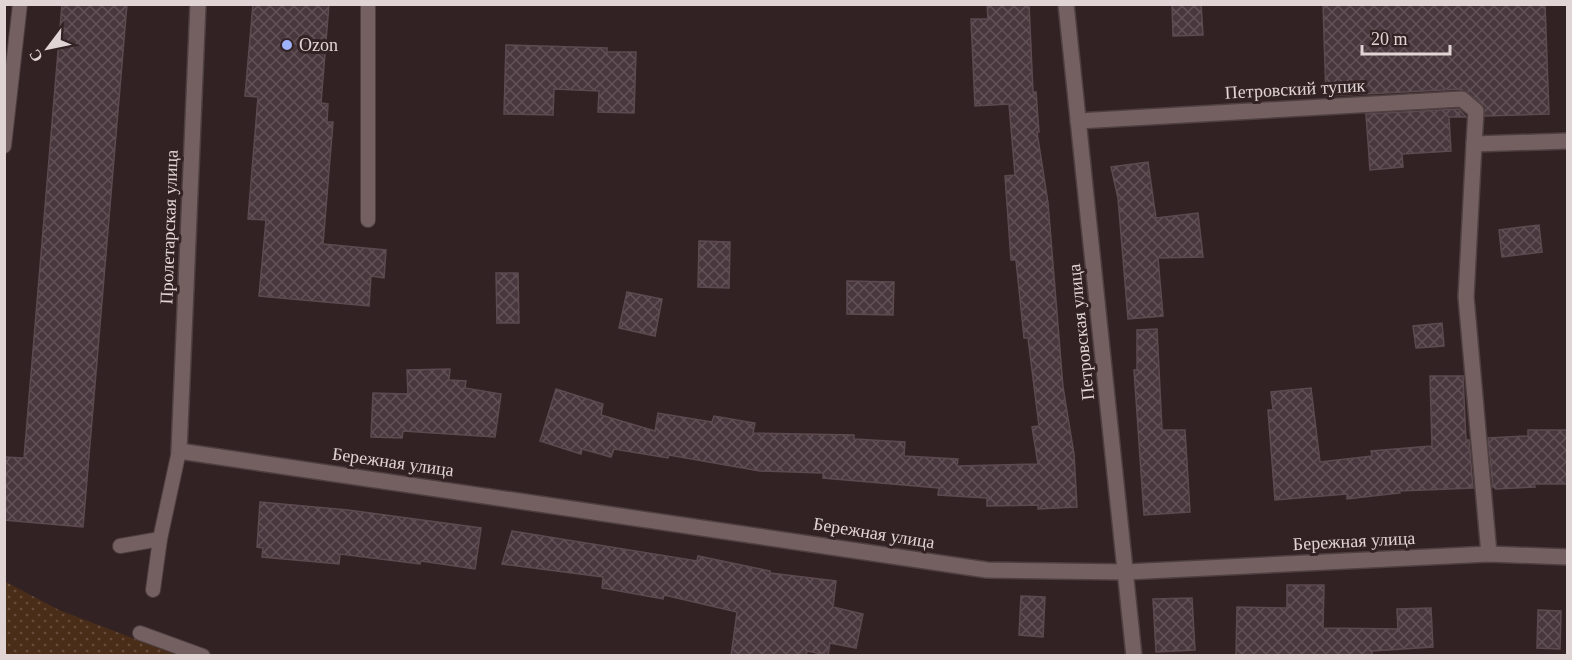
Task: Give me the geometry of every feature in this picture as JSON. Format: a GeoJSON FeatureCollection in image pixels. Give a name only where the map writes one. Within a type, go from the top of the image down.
{"type":"FeatureCollection","features":[{"type":"Feature","properties":{"kind":"street","name":"Пролетарская улица"},"geometry":{"type":"LineString","coordinates":[[179,451],[198,4]]}},
{"type":"Feature","properties":{"kind":"street","name":"Петровская улица"},"geometry":{"type":"LineString","coordinates":[[1066,4],[1134,656]]}},
{"type":"Feature","properties":{"kind":"street","name":"Петровский тупик"},"geometry":{"type":"LineString","coordinates":[[1078,121],[1462,99],[1476,111],[1466,297],[1489,554]]}},
{"type":"Feature","properties":{"kind":"street"},"geometry":{"type":"LineString","coordinates":[[1474,144],[1568,141]]}},
{"type":"Feature","properties":{"kind":"street","name":"Бережная улица"},"geometry":{"type":"LineString","coordinates":[[179,451],[987,570],[1126,572],[1489,554],[1568,557]]}},
{"type":"Feature","properties":{"kind":"lane"},"geometry":{"type":"LineString","coordinates":[[4,146],[20,4]]}},
{"type":"Feature","properties":{"kind":"lane"},"geometry":{"type":"LineString","coordinates":[[368,4],[368,220]]}},
{"type":"Feature","properties":{"kind":"lane"},"geometry":{"type":"LineString","coordinates":[[153,590],[160,539],[179,451]]}},
{"type":"Feature","properties":{"kind":"lane"},"geometry":{"type":"LineString","coordinates":[[120,546],[160,539]]}},
{"type":"Feature","properties":{"kind":"lane"},"geometry":{"type":"LineString","coordinates":[[140,633],[203,656]]}},
{"type":"Feature","properties":{"kind":"shaded area"},"geometry":{"type":"Polygon","coordinates":[[[4,581],[59,610],[177,655],[5,655],[4,581]]]}},
{"type":"Feature","properties":{"kind":"building"},"geometry":{"type":"Polygon","coordinates":[[[62,4],[127,4],[83,527],[4,520],[4,457],[24,458],[62,4]]]}},
{"type":"Feature","properties":{"kind":"building"},"geometry":{"type":"Polygon","coordinates":[[[253,4],[329,4],[321,103],[328,104],[327,122],[333,122],[323,244],[386,250],[384,278],[371,276],[369,306],[259,296],[266,220],[248,219],[258,97],[245,96],[253,4]]]}},
{"type":"Feature","properties":{"kind":"building"},"geometry":{"type":"Polygon","coordinates":[[[987,4],[1029,4],[1033,92],[1036,92],[1039,132],[1037,132],[1048,203],[1063,387],[1074,454],[1077,507],[1038,509],[1038,505],[987,506],[987,498],[938,495],[939,488],[823,478],[823,473],[760,471],[669,455],[668,458],[614,449],[611,457],[582,449],[581,454],[540,441],[556,389],[603,404],[601,415],[655,431],[658,413],[712,422],[714,416],[755,423],[753,433],[854,435],[854,439],[905,442],[904,456],[958,459],[957,466],[1038,464],[1032,427],[1039,426],[1028,338],[1024,338],[1016,260],[1011,260],[1005,176],[1015,175],[1009,104],[975,106],[971,19],[988,19],[987,4]]]}},
{"type":"Feature","properties":{"kind":"building"},"geometry":{"type":"Polygon","coordinates":[[[1172,4],[1201,4],[1203,35],[1173,36],[1172,4]]]}},
{"type":"Feature","properties":{"kind":"building"},"geometry":{"type":"Polygon","coordinates":[[[1323,4],[1545,4],[1549,114],[1485,116],[1482,104],[1461,89],[1326,96],[1323,4]]]}},
{"type":"Feature","properties":{"kind":"building"},"geometry":{"type":"Polygon","coordinates":[[[506,45],[607,48],[607,52],[636,52],[634,113],[598,112],[599,91],[554,89],[553,115],[504,114],[506,45]]]}},
{"type":"Feature","properties":{"kind":"building"},"geometry":{"type":"Polygon","coordinates":[[[1459,109],[1466,117],[1449,117],[1451,151],[1402,154],[1403,167],[1370,170],[1366,114],[1459,109]]]}},
{"type":"Feature","properties":{"kind":"building"},"geometry":{"type":"Polygon","coordinates":[[[1148,162],[1156,218],[1198,213],[1203,257],[1158,258],[1163,316],[1128,319],[1118,198],[1111,167],[1148,162]]]}},
{"type":"Feature","properties":{"kind":"building"},"geometry":{"type":"Polygon","coordinates":[[[1539,225],[1542,252],[1502,257],[1499,230],[1539,225]]]}},
{"type":"Feature","properties":{"kind":"building"},"geometry":{"type":"Polygon","coordinates":[[[699,241],[730,242],[729,288],[698,287],[699,241]]]}},
{"type":"Feature","properties":{"kind":"building"},"geometry":{"type":"Polygon","coordinates":[[[496,273],[518,273],[519,323],[497,323],[496,273]]]}},
{"type":"Feature","properties":{"kind":"building"},"geometry":{"type":"Polygon","coordinates":[[[847,281],[894,282],[893,315],[847,314],[847,281]]]}},
{"type":"Feature","properties":{"kind":"building"},"geometry":{"type":"Polygon","coordinates":[[[627,292],[662,299],[655,336],[619,328],[627,292]]]}},
{"type":"Feature","properties":{"kind":"building"},"geometry":{"type":"Polygon","coordinates":[[[1442,323],[1444,346],[1416,348],[1413,326],[1442,323]]]}},
{"type":"Feature","properties":{"kind":"building"},"geometry":{"type":"Polygon","coordinates":[[[1157,329],[1162,430],[1185,430],[1190,512],[1144,515],[1134,370],[1137,370],[1137,330],[1157,329]]]}},
{"type":"Feature","properties":{"kind":"building"},"geometry":{"type":"Polygon","coordinates":[[[450,369],[449,380],[466,381],[465,388],[501,394],[495,437],[403,431],[402,438],[371,437],[373,393],[408,394],[407,370],[450,369]]]}},
{"type":"Feature","properties":{"kind":"building"},"geometry":{"type":"Polygon","coordinates":[[[1430,376],[1463,376],[1466,440],[1469,440],[1473,488],[1399,491],[1400,493],[1347,499],[1347,494],[1275,500],[1268,410],[1273,410],[1271,392],[1311,388],[1320,462],[1372,456],[1371,451],[1432,446],[1430,376]]]}},
{"type":"Feature","properties":{"kind":"building"},"geometry":{"type":"Polygon","coordinates":[[[1528,430],[1568,430],[1568,484],[1534,484],[1535,487],[1496,489],[1493,487],[1488,438],[1528,436],[1528,430]]]}},
{"type":"Feature","properties":{"kind":"building"},"geometry":{"type":"Polygon","coordinates":[[[260,502],[348,510],[481,528],[475,569],[421,561],[420,564],[340,554],[339,564],[262,557],[263,548],[257,547],[260,502]]]}},
{"type":"Feature","properties":{"kind":"building"},"geometry":{"type":"Polygon","coordinates":[[[512,531],[697,561],[698,556],[770,571],[770,573],[836,581],[833,607],[863,614],[856,648],[830,643],[828,655],[807,651],[806,656],[731,656],[737,612],[664,595],[663,599],[602,588],[603,577],[502,564],[512,531]]]}},
{"type":"Feature","properties":{"kind":"building"},"geometry":{"type":"Polygon","coordinates":[[[1287,585],[1324,585],[1323,628],[1398,629],[1397,609],[1431,608],[1433,647],[1372,651],[1372,656],[1236,656],[1237,607],[1287,608],[1287,585]]]}},
{"type":"Feature","properties":{"kind":"building"},"geometry":{"type":"Polygon","coordinates":[[[1021,596],[1045,597],[1043,637],[1019,635],[1021,596]]]}},
{"type":"Feature","properties":{"kind":"building"},"geometry":{"type":"Polygon","coordinates":[[[1192,598],[1195,650],[1156,652],[1153,599],[1192,598]]]}},
{"type":"Feature","properties":{"kind":"building"},"geometry":{"type":"Polygon","coordinates":[[[1538,610],[1561,611],[1560,649],[1537,648],[1538,610]]]}},
{"type":"Feature","properties":{"kind":"place","name":"Ozon"},"geometry":{"type":"Point","coordinates":[287,45]}}]}
